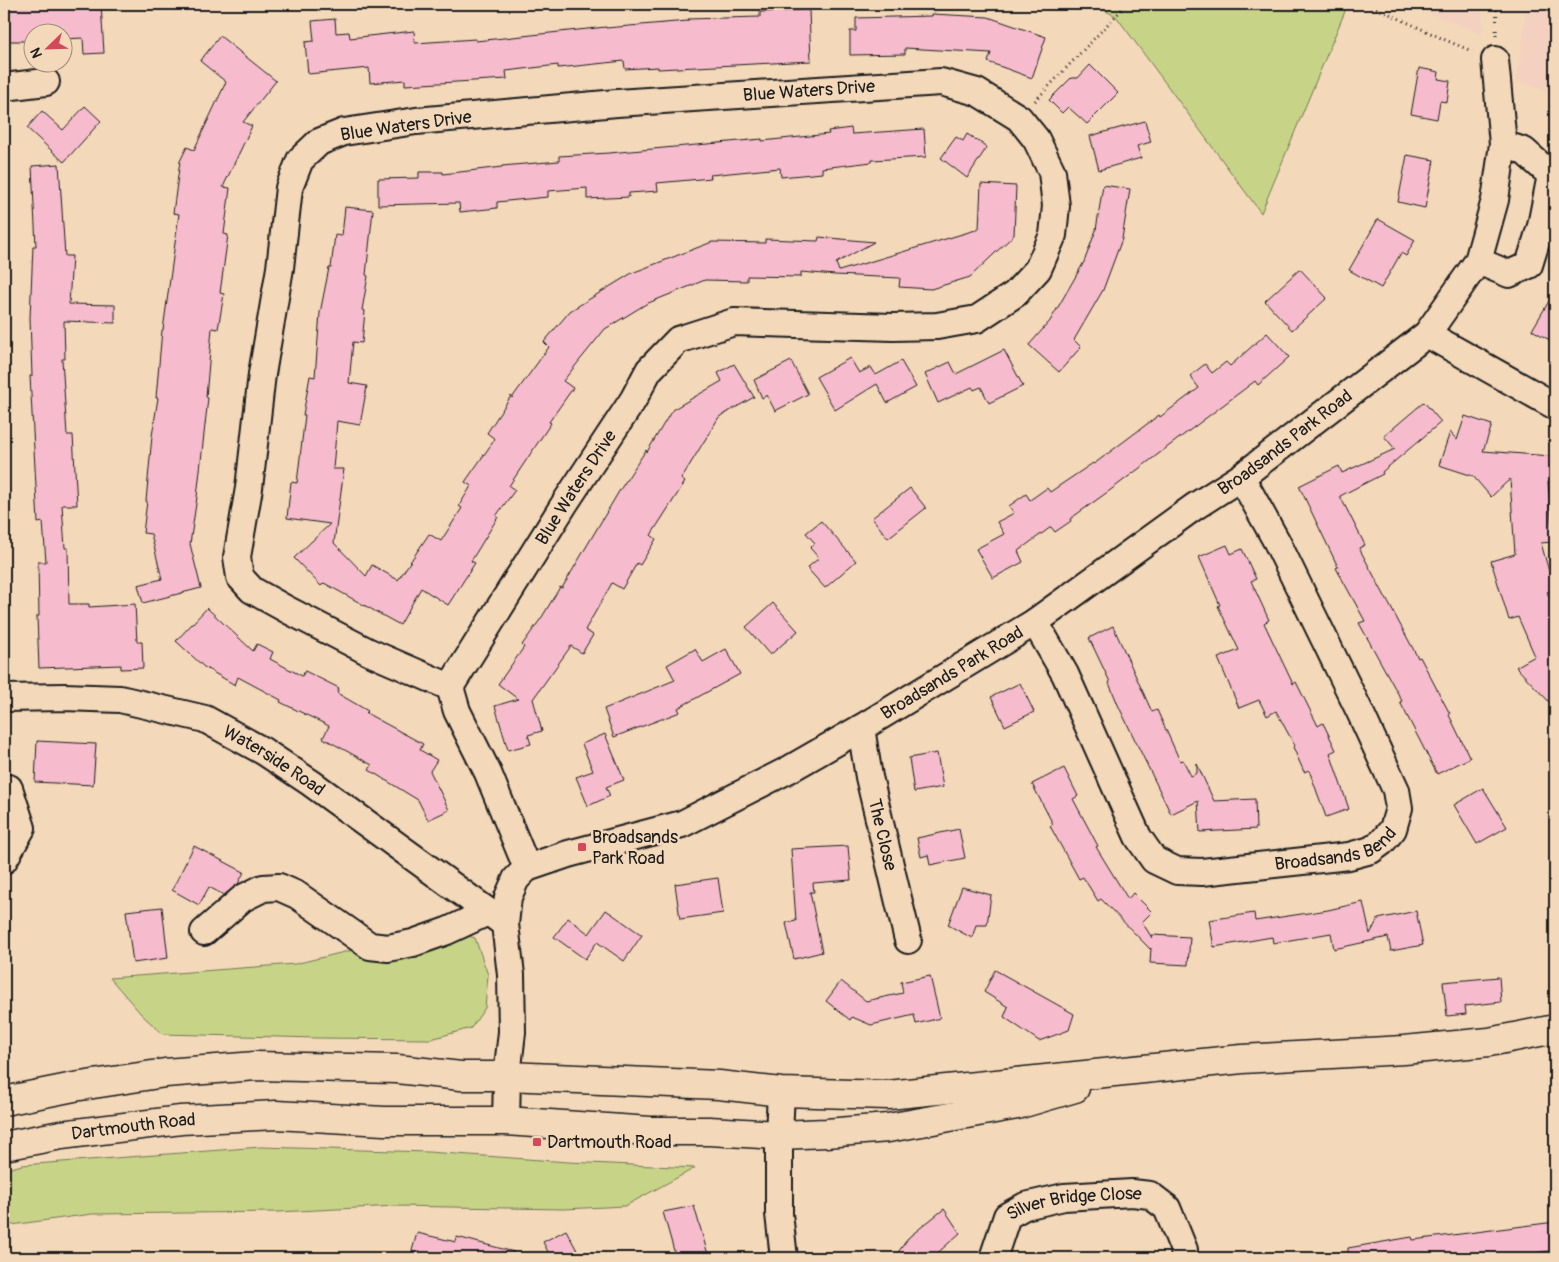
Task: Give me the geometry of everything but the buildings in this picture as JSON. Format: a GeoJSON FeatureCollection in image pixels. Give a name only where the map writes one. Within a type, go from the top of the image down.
{"type":"FeatureCollection","features":[{"type":"Feature","properties":{"kind":"main road"},"geometry":{"type":"LineString","coordinates":[[4,1101],[74,1087],[165,1073],[256,1066],[397,1069],[461,1076],[507,1076],[720,1085],[781,1092],[888,1094],[1242,1059],[1404,1050],[1489,1042],[1555,1029]]}},
{"type":"Feature","properties":{"kind":"main road","name":"Dartmouth Road"},"geometry":{"type":"LineString","coordinates":[[4,1146],[61,1135],[181,1120],[276,1115],[384,1121],[506,1121],[650,1131],[709,1131],[779,1135],[888,1128],[1017,1105],[1144,1068]]}},
{"type":"Feature","properties":{"kind":"street","name":"Broadsands Park Road"},"geometry":{"type":"LineString","coordinates":[[528,868],[568,854],[682,824],[788,770],[861,728],[1035,622],[1194,508],[1241,477],[1427,334],[1478,261],[1495,200],[1503,144],[1495,60]]}},
{"type":"Feature","properties":{"kind":"street"},"geometry":{"type":"LineString","coordinates":[[4,87],[46,82]]}},
{"type":"Feature","properties":{"kind":"street","name":"Blue Waters Drive"},"geometry":{"type":"LineString","coordinates":[[941,82],[977,92],[1019,118],[1036,139],[1052,172],[1056,206],[1053,235],[1038,268],[1015,294],[977,319],[936,326],[893,327],[734,322],[678,340],[649,370],[633,400],[565,502],[450,687],[369,652],[286,609],[252,590],[240,577],[237,557],[249,488],[262,374],[280,268],[288,188],[300,160],[319,142],[344,132],[416,121],[618,103],[941,82]]}},
{"type":"Feature","properties":{"kind":"street"},"geometry":{"type":"LineString","coordinates":[[1478,261],[1509,274],[1529,265],[1541,226],[1551,175],[1524,151],[1503,144]]}},
{"type":"Feature","properties":{"kind":"street"},"geometry":{"type":"LineString","coordinates":[[1427,334],[1555,406]]}},
{"type":"Feature","properties":{"kind":"street","name":"Broadsands Bend"},"geometry":{"type":"LineString","coordinates":[[1035,622],[1065,674],[1138,836],[1154,860],[1177,871],[1202,872],[1349,856],[1371,850],[1382,842],[1393,829],[1399,808],[1396,790],[1277,542],[1241,477]]}},
{"type":"Feature","properties":{"kind":"street"},"geometry":{"type":"LineString","coordinates":[[450,687],[457,711],[488,773],[528,868],[516,879],[497,918],[510,975],[512,1032],[507,1076],[506,1121]]}},
{"type":"Feature","properties":{"kind":"street","name":"Waterside Road"},"geometry":{"type":"LineString","coordinates":[[4,698],[120,698],[205,719],[263,751],[311,783],[497,918]]}},
{"type":"Feature","properties":{"kind":"street","name":"The Close"},"geometry":{"type":"LineString","coordinates":[[861,728],[869,777],[908,940]]}},
{"type":"Feature","properties":{"kind":"street"},"geometry":{"type":"LineString","coordinates":[[4,788],[9,788],[22,828],[4,860]]}},
{"type":"Feature","properties":{"kind":"street"},"geometry":{"type":"LineString","coordinates":[[204,932],[243,898],[263,888],[271,887],[279,887],[297,895],[370,946],[388,948],[413,943],[447,931],[497,918]]}},
{"type":"Feature","properties":{"kind":"street"},"geometry":{"type":"LineString","coordinates":[[781,1092],[779,1214],[784,1258]]}},
{"type":"Feature","properties":{"kind":"street","name":"Silver Bridge Close"},"geometry":{"type":"LineString","coordinates":[[993,1258],[1007,1216],[1025,1206],[1064,1197],[1132,1193],[1150,1195],[1167,1208],[1184,1250]]}},
{"type":"Feature","properties":{"kind":"path"},"geometry":{"type":"LineString","coordinates":[[1019,118],[1127,4]]}},
{"type":"Feature","properties":{"kind":"path"},"geometry":{"type":"LineString","coordinates":[[1367,4],[1443,40],[1495,60],[1497,4]]}},
{"type":"Feature","properties":{"kind":"shaded area"},"geometry":{"type":"Polygon","coordinates":[[[1407,4],[1482,4],[1482,34],[1407,4]]]}},
{"type":"Feature","properties":{"kind":"shaded area"},"geometry":{"type":"Polygon","coordinates":[[[1527,4],[1555,4],[1555,92],[1517,81],[1527,4]]]}},
{"type":"Feature","properties":{"kind":"green space"},"geometry":{"type":"Polygon","coordinates":[[[1091,4],[1348,4],[1261,213],[1116,16],[1091,4]]]}},
{"type":"Feature","properties":{"kind":"green space"},"geometry":{"type":"Polygon","coordinates":[[[443,928],[475,938],[488,975],[485,1008],[471,1028],[431,1039],[163,1034],[142,1015],[110,978],[295,964],[443,928]]]}},
{"type":"Feature","properties":{"kind":"green space"},"geometry":{"type":"Polygon","coordinates":[[[261,1147],[428,1152],[568,1162],[695,1168],[625,1206],[564,1209],[396,1206],[278,1212],[92,1214],[4,1226],[4,1170],[22,1165],[261,1147]]]}},
{"type":"Feature","properties":{"kind":"place","name":"Broadsands Park Road"},"geometry":{"type":"Point","coordinates":[582,847]}},
{"type":"Feature","properties":{"kind":"place","name":"Dartmouth Road"},"geometry":{"type":"Point","coordinates":[537,1142]}}]}
